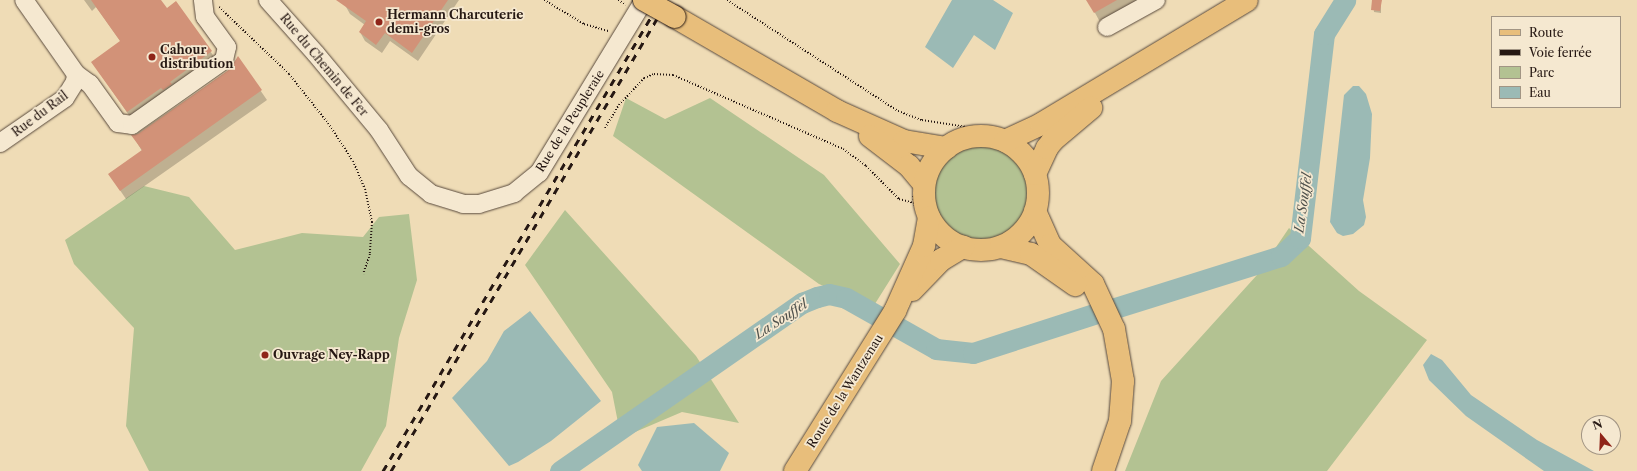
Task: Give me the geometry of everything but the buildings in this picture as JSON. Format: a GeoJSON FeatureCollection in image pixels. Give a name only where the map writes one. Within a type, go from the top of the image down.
{"type":"FeatureCollection","features":[{"type":"Feature","properties":{"kind":"main road"},"geometry":{"type":"LineString","coordinates":[[1005,141],[1041,124],[1247,0]]}},
{"type":"Feature","properties":{"kind":"main road"},"geometry":{"type":"LineString","coordinates":[[638,2],[674,17],[837,111],[904,141],[946,148]]}},
{"type":"Feature","properties":{"kind":"main road"},"geometry":{"type":"LineString","coordinates":[[1035,174],[1046,148],[1063,130],[1202,28]]}},
{"type":"Feature","properties":{"kind":"main road"},"geometry":{"type":"LineString","coordinates":[[837,111],[899,157],[922,202],[943,236],[963,247],[988,250],[1001,247],[1022,233],[1035,211],[1038,192],[1035,174],[1023,154],[1005,141],[993,137],[974,137],[956,141],[946,148],[928,170],[922,202]]}},
{"type":"Feature","properties":{"kind":"main road","name":"Route de la Wantzenau"},"geometry":{"type":"LineString","coordinates":[[795,471],[890,318],[924,246],[922,202]]}},
{"type":"Feature","properties":{"kind":"main road"},"geometry":{"type":"LineString","coordinates":[[1035,211],[1050,244],[1093,284],[1114,329],[1123,381],[1120,421],[1103,471]]}},
{"type":"Feature","properties":{"kind":"main road","name":"Route de la Wantzenau"},"geometry":{"type":"LineString","coordinates":[[890,318],[929,270],[963,247]]}},
{"type":"Feature","properties":{"kind":"main road"},"geometry":{"type":"LineString","coordinates":[[1001,247],[1031,254],[1044,260],[1103,306]]}},
{"type":"Feature","properties":{"kind":"street"},"geometry":{"type":"LineString","coordinates":[[24,0],[31,24],[76,74],[90,84],[118,123],[132,125],[224,60],[227,47],[205,17],[210,2]]}},
{"type":"Feature","properties":{"kind":"street","name":"Rue du Chemin de Fer"},"geometry":{"type":"LineString","coordinates":[[268,0],[312,48],[379,130]]}},
{"type":"Feature","properties":{"kind":"street"},"geometry":{"type":"LineString","coordinates":[[1107,27],[1156,0]]}},
{"type":"Feature","properties":{"kind":"street","name":"Rue de la Peupleraie"},"geometry":{"type":"LineString","coordinates":[[379,130],[409,176],[431,194],[463,204],[479,204],[514,193],[539,173],[556,149],[624,34],[638,2]]}},
{"type":"Feature","properties":{"kind":"street","name":"Rue du Rail"},"geometry":{"type":"LineString","coordinates":[[0,143],[65,98],[72,90],[76,74]]}},
{"type":"Feature","properties":{"kind":"path"},"geometry":{"type":"LineString","coordinates":[[544,0],[584,24],[624,34]]}},
{"type":"Feature","properties":{"kind":"path"},"geometry":{"type":"LineString","coordinates":[[618,0],[638,2]]}},
{"type":"Feature","properties":{"kind":"path"},"geometry":{"type":"LineString","coordinates":[[727,0],[898,111],[922,120],[966,127]]}},
{"type":"Feature","properties":{"kind":"path"},"geometry":{"type":"LineString","coordinates":[[210,2],[244,28],[288,74],[328,123],[352,161],[365,189],[372,222],[370,254],[363,274]]}},
{"type":"Feature","properties":{"kind":"path"},"geometry":{"type":"LineString","coordinates":[[605,128],[619,105],[644,78],[654,74],[673,75],[842,149],[866,166],[899,199],[922,202]]}},
{"type":"Feature","properties":{"kind":"green space"},"geometry":{"type":"Polygon","coordinates":[[[626,98],[665,119],[710,98],[824,175],[900,264],[873,307],[819,284],[613,136],[626,98]]]}},
{"type":"Feature","properties":{"kind":"green space"},"geometry":{"type":"Polygon","coordinates":[[[981,143],[1000,147],[1017,158],[1028,175],[1032,194],[1028,213],[1017,230],[1000,241],[981,245],[962,241],[945,230],[934,213],[930,194],[934,175],[945,158],[962,147],[981,143]]]}},
{"type":"Feature","properties":{"kind":"green space"},"geometry":{"type":"Polygon","coordinates":[[[144,186],[189,197],[235,250],[302,233],[363,237],[379,217],[409,214],[417,280],[399,338],[386,426],[361,471],[149,471],[126,426],[134,328],[74,264],[65,240],[144,186]]]}},
{"type":"Feature","properties":{"kind":"green space"},"geometry":{"type":"Polygon","coordinates":[[[565,210],[696,356],[739,423],[682,412],[621,438],[612,392],[525,265],[565,210]]]}},
{"type":"Feature","properties":{"kind":"green space"},"geometry":{"type":"Polygon","coordinates":[[[1289,228],[1359,291],[1427,340],[1327,471],[1125,471],[1161,381],[1257,275],[1289,228]]]}},
{"type":"Feature","properties":{"kind":"water"},"geometry":{"type":"Polygon","coordinates":[[[952,0],[993,0],[1013,13],[995,50],[974,35],[953,68],[925,47],[952,0]]]}},
{"type":"Feature","properties":{"kind":"water"},"geometry":{"type":"Polygon","coordinates":[[[1353,86],[1359,86],[1366,94],[1372,114],[1370,158],[1363,200],[1366,217],[1364,225],[1353,234],[1343,236],[1337,233],[1330,222],[1344,95],[1353,86]]]}},
{"type":"Feature","properties":{"kind":"water"},"geometry":{"type":"Polygon","coordinates":[[[530,311],[601,401],[551,441],[509,466],[452,398],[487,361],[504,331],[530,311]]]}},
{"type":"Feature","properties":{"kind":"water"},"geometry":{"type":"Polygon","coordinates":[[[1431,354],[1442,360],[1471,395],[1537,440],[1594,471],[1544,471],[1466,416],[1429,380],[1423,365],[1431,354]]]}},
{"type":"Feature","properties":{"kind":"water"},"geometry":{"type":"Polygon","coordinates":[[[694,423],[729,453],[720,471],[642,471],[638,465],[657,427],[694,423]]]}},
{"type":"Feature","properties":{"kind":"waterway","name":"La Souffel"},"geometry":{"type":"LineString","coordinates":[[1115,308],[1281,256],[1300,238],[1324,34],[1345,0]]}},
{"type":"Feature","properties":{"kind":"waterway","name":"La Souffel"},"geometry":{"type":"LineString","coordinates":[[560,471],[802,303],[817,297],[829,294],[846,298],[936,349],[973,353],[1094,314]]}},
{"type":"Feature","properties":{"kind":"railway"},"geometry":{"type":"LineString","coordinates":[[383,471],[661,0]]}},
{"type":"Feature","properties":{"kind":"railway"},"geometry":{"type":"LineString","coordinates":[[391,471],[668,0]]}},
{"type":"Feature","properties":{"kind":"place","name":"Hermann Charcuterie demi-gros"},"geometry":{"type":"Point","coordinates":[379,22]}},
{"type":"Feature","properties":{"kind":"place","name":"Cahour distribution"},"geometry":{"type":"Point","coordinates":[152,57]}},
{"type":"Feature","properties":{"kind":"place","name":"Ouvrage Ney-Rapp"},"geometry":{"type":"Point","coordinates":[265,355]}}]}
